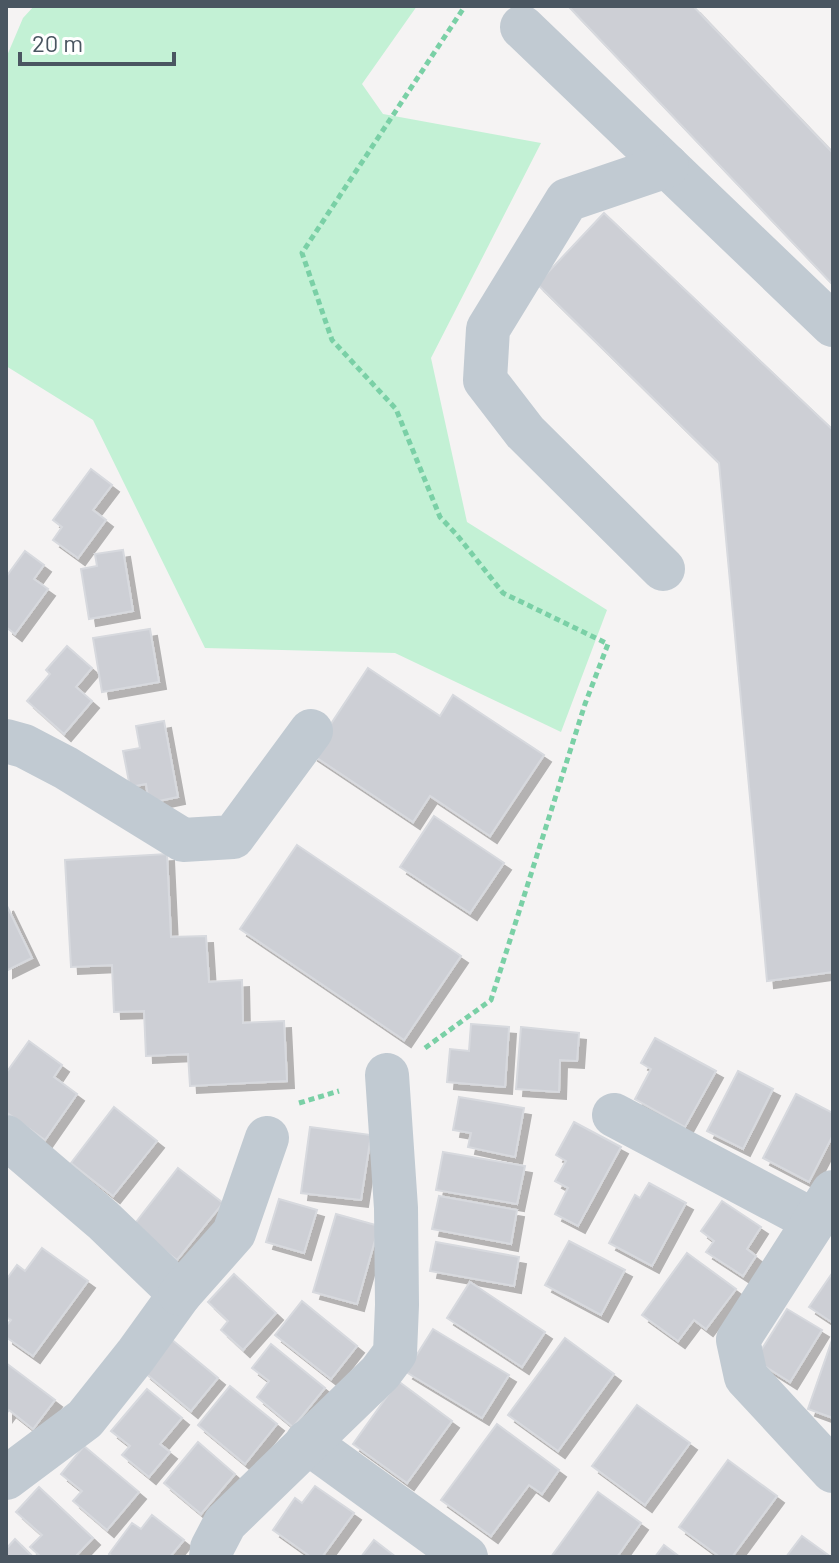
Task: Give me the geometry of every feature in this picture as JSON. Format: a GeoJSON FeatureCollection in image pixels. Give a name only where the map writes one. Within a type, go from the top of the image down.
{"type":"FeatureCollection","features":[{"type":"Feature","properties":{"kind":"street"},"geometry":{"type":"LineString","coordinates":[[522,27],[833,325]]}},
{"type":"Feature","properties":{"kind":"street"},"geometry":{"type":"LineString","coordinates":[[663,569],[525,432],[485,380],[488,329],[567,200],[667,166]]}},
{"type":"Feature","properties":{"kind":"street"},"geometry":{"type":"LineString","coordinates":[[6,741],[24,746],[66,768],[183,840],[233,837],[311,731]]}},
{"type":"Feature","properties":{"kind":"street"},"geometry":{"type":"LineString","coordinates":[[211,1557],[212,1548],[225,1523],[380,1373],[395,1353],[396,1208],[387,1075]]}},
{"type":"Feature","properties":{"kind":"street"},"geometry":{"type":"LineString","coordinates":[[614,1115],[824,1206],[738,1340],[746,1377],[833,1471]]}},
{"type":"Feature","properties":{"kind":"street"},"geometry":{"type":"LineString","coordinates":[[6,1137],[103,1220],[180,1294]]}},
{"type":"Feature","properties":{"kind":"street"},"geometry":{"type":"LineString","coordinates":[[6,1478],[85,1419],[180,1294],[234,1233],[267,1138]]}},
{"type":"Feature","properties":{"kind":"street"},"geometry":{"type":"LineString","coordinates":[[307,1442],[466,1557]]}},
{"type":"Feature","properties":{"kind":"path"},"geometry":{"type":"LineString","coordinates":[[267,1138],[272,1112],[387,1075],[491,1000],[585,704],[608,644],[503,593],[440,517],[396,409],[332,340],[302,253],[465,6]]}},
{"type":"Feature","properties":{"kind":"green space"},"geometry":{"type":"Polygon","coordinates":[[[34,6],[417,6],[362,84],[383,114],[541,143],[431,358],[467,522],[607,610],[561,732],[395,653],[205,648],[93,420],[6,366],[6,58],[23,18],[34,6]]]}},
{"type":"Feature","properties":{"kind":"building"},"geometry":{"type":"Polygon","coordinates":[[[693,6],[833,153],[833,285],[570,8],[693,6]]]}},
{"type":"Feature","properties":{"kind":"building"},"geometry":{"type":"Polygon","coordinates":[[[604,213],[833,430],[833,972],[767,981],[719,463],[537,284],[604,213]]]}},
{"type":"Feature","properties":{"kind":"building"},"geometry":{"type":"Polygon","coordinates":[[[91,469],[112,485],[93,510],[106,520],[78,558],[53,540],[62,527],[53,520],[91,469]]]}},
{"type":"Feature","properties":{"kind":"building"},"geometry":{"type":"Polygon","coordinates":[[[123,550],[133,611],[89,619],[81,569],[97,566],[95,554],[123,550]]]}},
{"type":"Feature","properties":{"kind":"building"},"geometry":{"type":"Polygon","coordinates":[[[25,551],[44,565],[34,579],[48,589],[15,634],[6,627],[6,577],[25,551]]]}},
{"type":"Feature","properties":{"kind":"building"},"geometry":{"type":"Polygon","coordinates":[[[150,629],[159,682],[102,692],[93,638],[150,629]]]}},
{"type":"Feature","properties":{"kind":"building"},"geometry":{"type":"Polygon","coordinates":[[[67,646],[92,668],[76,687],[92,701],[64,734],[27,701],[50,674],[46,670],[67,646]]]}},
{"type":"Feature","properties":{"kind":"building"},"geometry":{"type":"Polygon","coordinates":[[[368,668],[440,716],[453,695],[544,755],[490,836],[430,796],[413,822],[311,754],[368,668]]]}},
{"type":"Feature","properties":{"kind":"building"},"geometry":{"type":"Polygon","coordinates":[[[164,721],[178,797],[149,803],[146,784],[130,787],[123,751],[140,748],[136,726],[164,721]]]}},
{"type":"Feature","properties":{"kind":"building"},"geometry":{"type":"Polygon","coordinates":[[[434,816],[504,863],[470,913],[400,867],[434,816]]]}},
{"type":"Feature","properties":{"kind":"building"},"geometry":{"type":"Polygon","coordinates":[[[297,845],[461,956],[404,1040],[240,929],[297,845]]]}},
{"type":"Feature","properties":{"kind":"building"},"geometry":{"type":"Polygon","coordinates":[[[167,854],[171,937],[206,936],[209,982],[242,980],[243,1023],[284,1021],[287,1081],[190,1086],[188,1054],[146,1056],[144,1011],[114,1012],[112,965],[71,967],[65,860],[167,854]]]}},
{"type":"Feature","properties":{"kind":"building"},"geometry":{"type":"Polygon","coordinates":[[[6,904],[32,958],[6,971],[6,904]]]}},
{"type":"Feature","properties":{"kind":"building"},"geometry":{"type":"Polygon","coordinates":[[[471,1024],[509,1027],[505,1087],[447,1082],[450,1049],[469,1051],[471,1024]]]}},
{"type":"Feature","properties":{"kind":"building"},"geometry":{"type":"Polygon","coordinates":[[[521,1027],[579,1033],[577,1061],[560,1060],[559,1092],[516,1089],[521,1027]]]}},
{"type":"Feature","properties":{"kind":"building"},"geometry":{"type":"Polygon","coordinates":[[[655,1038],[716,1071],[685,1127],[635,1099],[651,1069],[641,1063],[655,1038]]]}},
{"type":"Feature","properties":{"kind":"building"},"geometry":{"type":"Polygon","coordinates":[[[29,1041],[62,1065],[54,1077],[77,1094],[45,1140],[6,1112],[6,1073],[29,1041]]]}},
{"type":"Feature","properties":{"kind":"building"},"geometry":{"type":"Polygon","coordinates":[[[738,1071],[773,1089],[743,1149],[707,1131],[738,1071]]]}},
{"type":"Feature","properties":{"kind":"building"},"geometry":{"type":"Polygon","coordinates":[[[796,1094],[833,1113],[833,1135],[809,1182],[763,1158],[796,1094]]]}},
{"type":"Feature","properties":{"kind":"building"},"geometry":{"type":"Polygon","coordinates":[[[459,1097],[524,1108],[515,1157],[468,1147],[471,1133],[453,1130],[459,1097]]]}},
{"type":"Feature","properties":{"kind":"building"},"geometry":{"type":"Polygon","coordinates":[[[114,1107],[157,1141],[113,1196],[71,1163],[114,1107]]]}},
{"type":"Feature","properties":{"kind":"building"},"geometry":{"type":"Polygon","coordinates":[[[574,1122],[621,1147],[578,1226],[555,1214],[568,1188],[555,1181],[566,1161],[556,1155],[574,1122]]]}},
{"type":"Feature","properties":{"kind":"building"},"geometry":{"type":"Polygon","coordinates":[[[310,1127],[371,1135],[361,1200],[301,1193],[310,1127]]]}},
{"type":"Feature","properties":{"kind":"building"},"geometry":{"type":"Polygon","coordinates":[[[443,1152],[525,1166],[517,1204],[436,1190],[443,1152]]]}},
{"type":"Feature","properties":{"kind":"building"},"geometry":{"type":"Polygon","coordinates":[[[178,1168],[223,1203],[177,1260],[133,1226],[178,1168]]]}},
{"type":"Feature","properties":{"kind":"building"},"geometry":{"type":"Polygon","coordinates":[[[649,1183],[686,1203],[652,1266],[609,1243],[635,1195],[640,1198],[649,1183]]]}},
{"type":"Feature","properties":{"kind":"building"},"geometry":{"type":"Polygon","coordinates":[[[439,1196],[517,1210],[511,1244],[432,1229],[439,1196]]]}},
{"type":"Feature","properties":{"kind":"building"},"geometry":{"type":"Polygon","coordinates":[[[279,1199],[317,1210],[304,1253],[266,1242],[279,1199]]]}},
{"type":"Feature","properties":{"kind":"building"},"geometry":{"type":"Polygon","coordinates":[[[722,1201],[761,1227],[747,1249],[756,1256],[743,1276],[706,1252],[714,1241],[701,1231],[722,1201]]]}},
{"type":"Feature","properties":{"kind":"building"},"geometry":{"type":"Polygon","coordinates":[[[336,1214],[379,1226],[357,1304],[313,1292],[336,1214]]]}},
{"type":"Feature","properties":{"kind":"building"},"geometry":{"type":"Polygon","coordinates":[[[569,1241],[625,1270],[601,1315],[545,1285],[569,1241]]]}},
{"type":"Feature","properties":{"kind":"building"},"geometry":{"type":"Polygon","coordinates":[[[436,1242],[519,1257],[514,1286],[430,1271],[436,1242]]]}},
{"type":"Feature","properties":{"kind":"building"},"geometry":{"type":"Polygon","coordinates":[[[42,1248],[88,1281],[33,1356],[6,1337],[6,1326],[11,1320],[6,1317],[6,1280],[17,1265],[25,1271],[42,1248]]]}},
{"type":"Feature","properties":{"kind":"building"},"geometry":{"type":"Polygon","coordinates":[[[687,1253],[736,1289],[706,1329],[694,1320],[678,1341],[642,1315],[687,1253]]]}},
{"type":"Feature","properties":{"kind":"building"},"geometry":{"type":"Polygon","coordinates":[[[833,1272],[833,1323],[809,1307],[833,1272]]]}},
{"type":"Feature","properties":{"kind":"building"},"geometry":{"type":"Polygon","coordinates":[[[234,1274],[276,1313],[243,1350],[221,1330],[228,1321],[208,1302],[234,1274]]]}},
{"type":"Feature","properties":{"kind":"building"},"geometry":{"type":"Polygon","coordinates":[[[470,1282],[545,1332],[522,1367],[447,1318],[470,1282]]]}},
{"type":"Feature","properties":{"kind":"building"},"geometry":{"type":"Polygon","coordinates":[[[302,1301],[357,1346],[331,1379],[275,1335],[302,1301]]]}},
{"type":"Feature","properties":{"kind":"building"},"geometry":{"type":"Polygon","coordinates":[[[787,1309],[822,1330],[790,1382],[755,1360],[787,1309]]]}},
{"type":"Feature","properties":{"kind":"building"},"geometry":{"type":"Polygon","coordinates":[[[433,1329],[509,1375],[482,1418],[406,1372],[433,1329]]]}},
{"type":"Feature","properties":{"kind":"building"},"geometry":{"type":"Polygon","coordinates":[[[565,1338],[614,1374],[558,1451],[508,1415],[565,1338]]]}},
{"type":"Feature","properties":{"kind":"building"},"geometry":{"type":"Polygon","coordinates":[[[171,1339],[218,1378],[191,1411],[144,1372],[171,1339]]]}},
{"type":"Feature","properties":{"kind":"building"},"geometry":{"type":"Polygon","coordinates":[[[833,1340],[833,1418],[808,1409],[833,1340]]]}},
{"type":"Feature","properties":{"kind":"building"},"geometry":{"type":"Polygon","coordinates":[[[271,1344],[325,1388],[293,1427],[257,1397],[269,1381],[252,1368],[271,1344]]]}},
{"type":"Feature","properties":{"kind":"building"},"geometry":{"type":"Polygon","coordinates":[[[6,1363],[55,1400],[33,1429],[9,1410],[6,1414],[6,1363]]]}},
{"type":"Feature","properties":{"kind":"building"},"geometry":{"type":"Polygon","coordinates":[[[398,1381],[452,1421],[407,1483],[353,1444],[398,1381]]]}},
{"type":"Feature","properties":{"kind":"building"},"geometry":{"type":"Polygon","coordinates":[[[230,1386],[277,1424],[245,1464],[198,1425],[230,1386]]]}},
{"type":"Feature","properties":{"kind":"building"},"geometry":{"type":"Polygon","coordinates":[[[147,1389],[182,1418],[160,1444],[170,1452],[149,1477],[122,1455],[130,1446],[111,1431],[147,1389]]]}},
{"type":"Feature","properties":{"kind":"building"},"geometry":{"type":"Polygon","coordinates":[[[637,1405],[690,1443],[645,1505],[592,1466],[637,1405]]]}},
{"type":"Feature","properties":{"kind":"building"},"geometry":{"type":"Polygon","coordinates":[[[497,1424],[559,1470],[542,1494],[529,1485],[491,1536],[441,1500],[497,1424]]]}},
{"type":"Feature","properties":{"kind":"building"},"geometry":{"type":"Polygon","coordinates":[[[198,1442],[235,1474],[201,1514],[164,1483],[198,1442]]]}},
{"type":"Feature","properties":{"kind":"building"},"geometry":{"type":"Polygon","coordinates":[[[84,1446],[139,1492],[107,1530],[73,1501],[82,1491],[61,1474],[84,1446]]]}},
{"type":"Feature","properties":{"kind":"building"},"geometry":{"type":"Polygon","coordinates":[[[728,1460],[777,1496],[732,1557],[720,1557],[679,1527],[728,1460]]]}},
{"type":"Feature","properties":{"kind":"building"},"geometry":{"type":"Polygon","coordinates":[[[315,1486],[354,1513],[322,1557],[311,1557],[273,1530],[295,1498],[302,1503],[315,1486]]]}},
{"type":"Feature","properties":{"kind":"building"},"geometry":{"type":"Polygon","coordinates":[[[39,1487],[93,1538],[75,1557],[41,1557],[30,1547],[42,1535],[16,1512],[39,1487]]]}},
{"type":"Feature","properties":{"kind":"building"},"geometry":{"type":"Polygon","coordinates":[[[598,1492],[641,1523],[617,1557],[551,1557],[598,1492]]]}},
{"type":"Feature","properties":{"kind":"building"},"geometry":{"type":"Polygon","coordinates":[[[152,1515],[184,1540],[170,1557],[113,1557],[109,1554],[132,1523],[141,1529],[152,1515]]]}},
{"type":"Feature","properties":{"kind":"building"},"geometry":{"type":"Polygon","coordinates":[[[802,1536],[831,1557],[786,1557],[802,1536]]]}},
{"type":"Feature","properties":{"kind":"building"},"geometry":{"type":"Polygon","coordinates":[[[15,1539],[33,1557],[6,1557],[6,1549],[15,1539]]]}},
{"type":"Feature","properties":{"kind":"building"},"geometry":{"type":"Polygon","coordinates":[[[374,1540],[396,1557],[361,1557],[374,1540]]]}},
{"type":"Feature","properties":{"kind":"building"},"geometry":{"type":"Polygon","coordinates":[[[664,1545],[680,1557],[655,1557],[664,1545]]]}}]}
